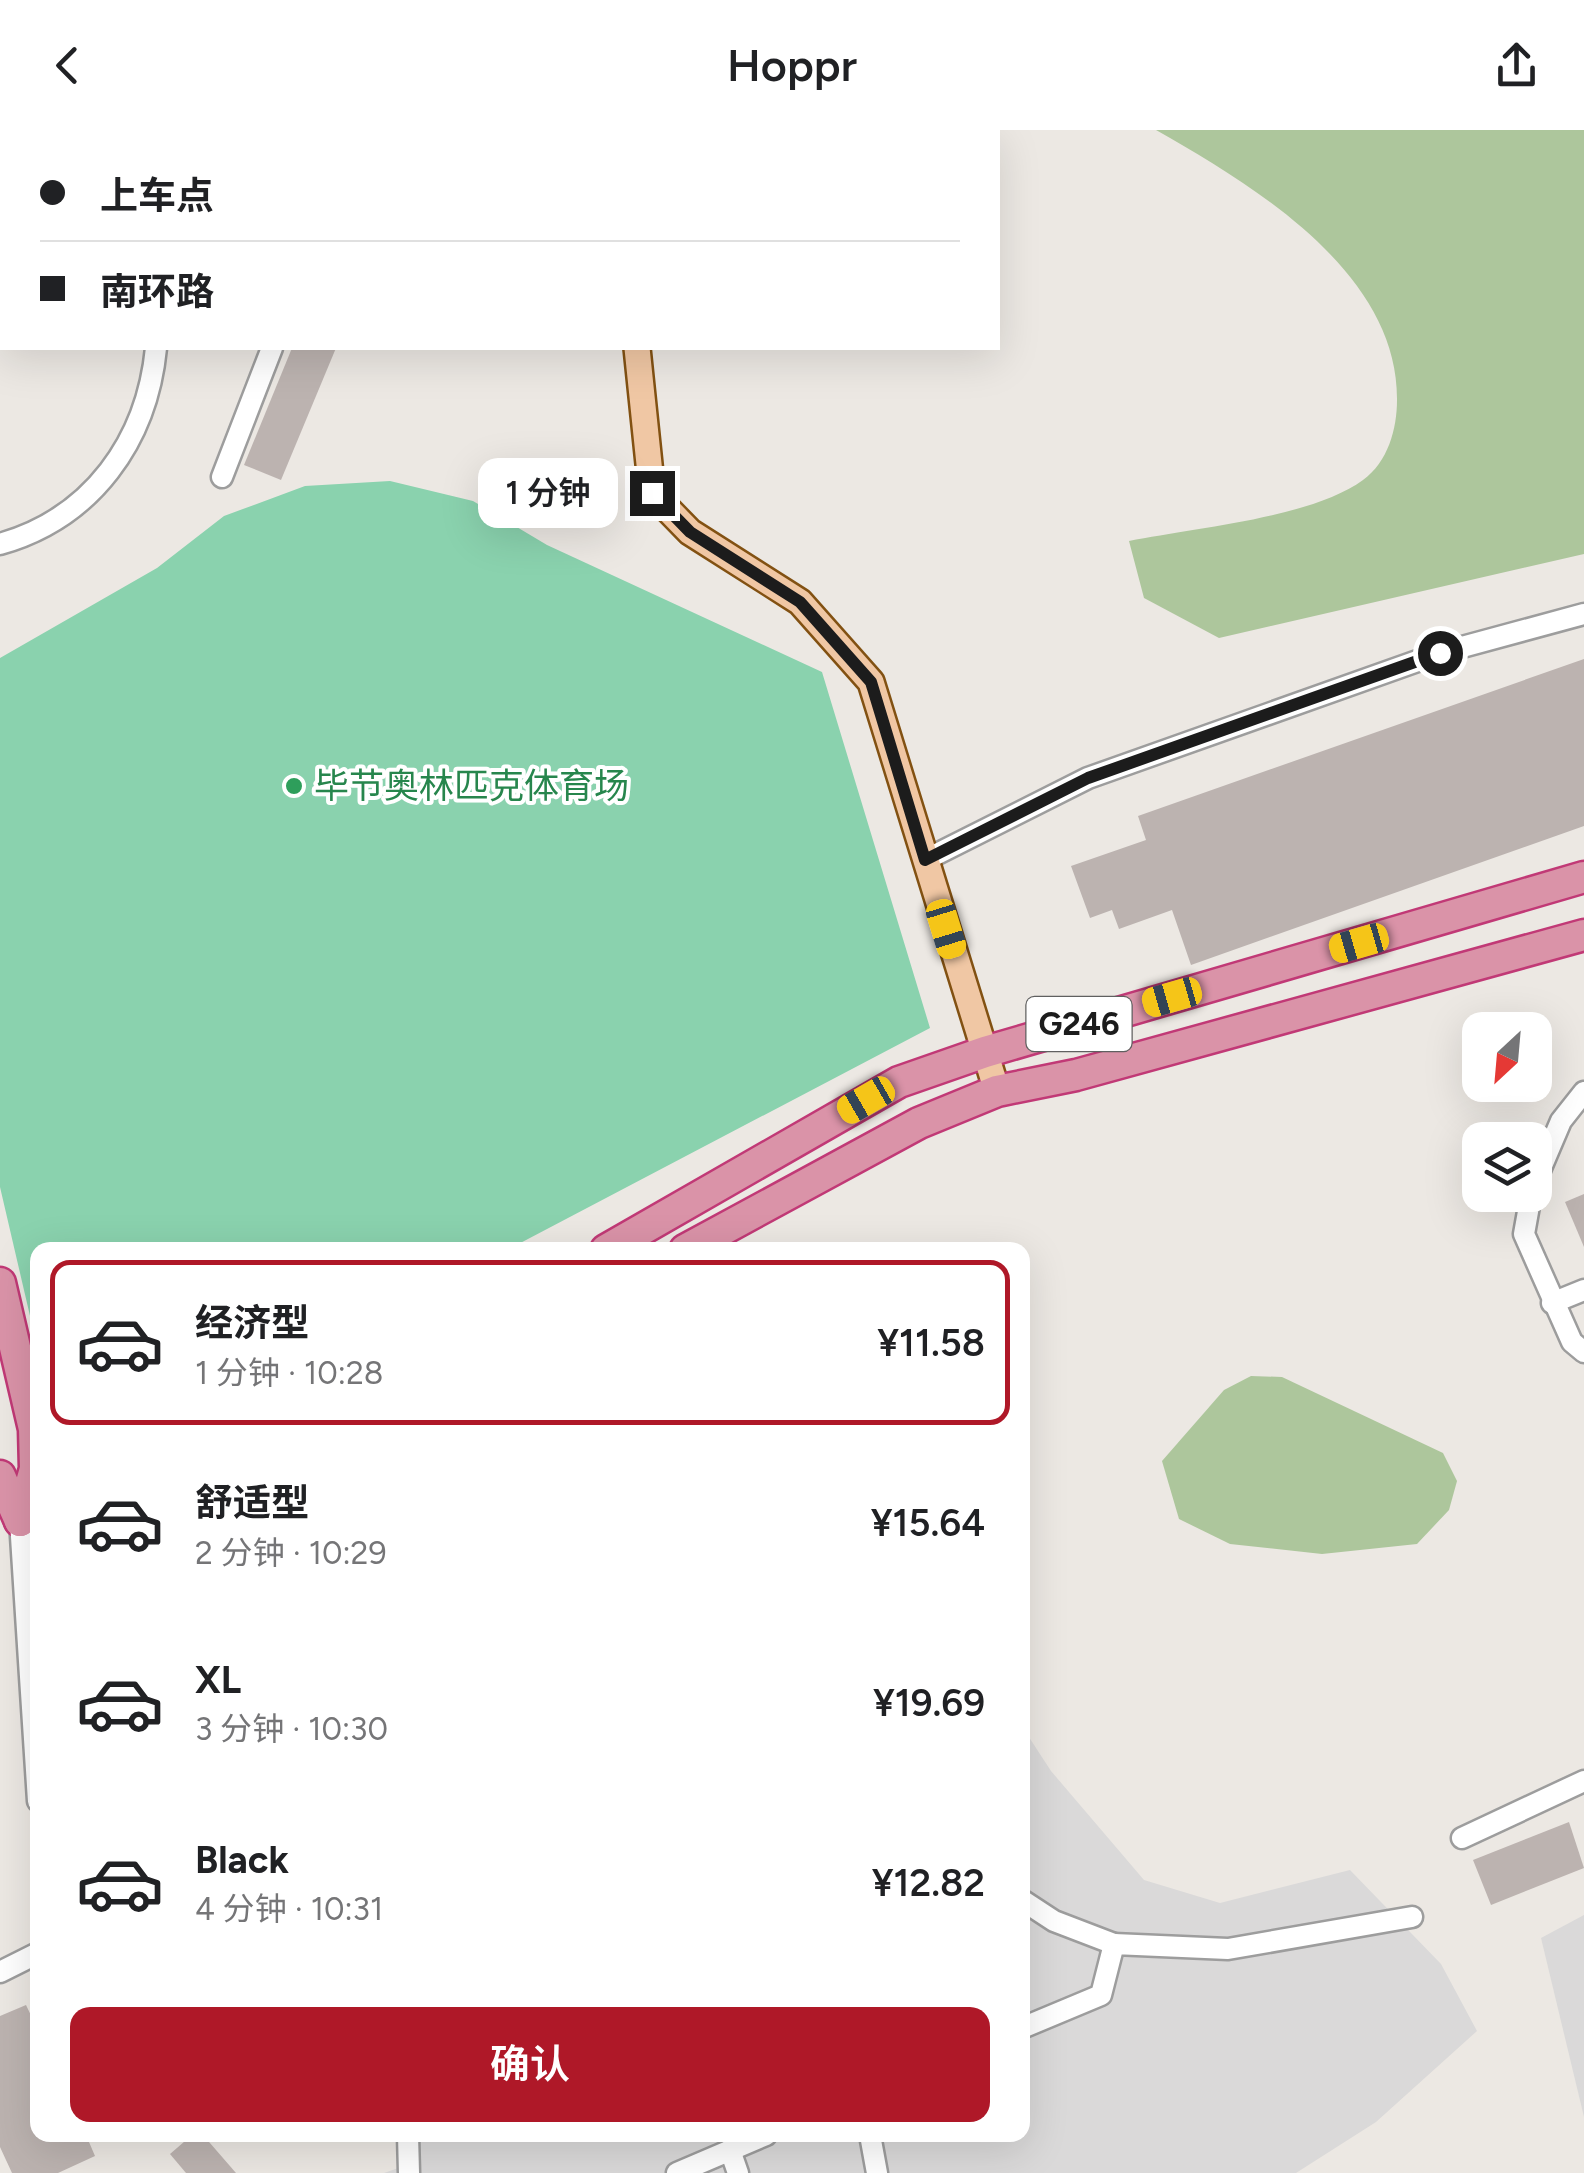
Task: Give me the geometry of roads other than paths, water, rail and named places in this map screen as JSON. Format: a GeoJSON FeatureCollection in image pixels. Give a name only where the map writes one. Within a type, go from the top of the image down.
{"type":"FeatureCollection","features":[{"type":"Feature","properties":{"kind":"highway","name":"G246"},"geometry":{"type":"LineString","coordinates":[[620,1242],[898,1082],[985,1052],[1584,877]]}},
{"type":"Feature","properties":{"kind":"highway","name":"G246"},"geometry":{"type":"LineString","coordinates":[[700,1242],[919,1123],[997,1091],[1076,1075],[1584,936]]}},
{"type":"Feature","properties":{"kind":"highway"},"geometry":{"type":"LineString","coordinates":[[0,1283],[30,1413]]}},
{"type":"Feature","properties":{"kind":"highway"},"geometry":{"type":"LineString","coordinates":[[1,1482],[19,1522]]}},
{"type":"Feature","properties":{"kind":"highway"},"geometry":{"type":"LineString","coordinates":[[19,1522],[30,1487]]}},
{"type":"Feature","properties":{"kind":"main road"},"geometry":{"type":"LineString","coordinates":[[637,350],[652,493],[690,532],[800,602],[871,682],[997,1091]]}},
{"type":"Feature","properties":{"kind":"main road"},"geometry":{"type":"LineString","coordinates":[[1,1482],[30,1470]]}},
{"type":"Feature","properties":{"kind":"street"},"geometry":{"type":"LineString","coordinates":[[0,544],[33,535],[90,497],[132,442],[154,377],[156,350]]}},
{"type":"Feature","properties":{"kind":"street"},"geometry":{"type":"LineString","coordinates":[[222,477],[271,350]]}},
{"type":"Feature","properties":{"kind":"street"},"geometry":{"type":"LineString","coordinates":[[925,860],[1088,778],[1440,653],[1584,614]]}},
{"type":"Feature","properties":{"kind":"street"},"geometry":{"type":"LineString","coordinates":[[1552,1142],[1561,1121],[1584,1092]]}},
{"type":"Feature","properties":{"kind":"street"},"geometry":{"type":"LineString","coordinates":[[1528,1212],[1524,1234],[1552,1303],[1572,1342],[1584,1352]]}},
{"type":"Feature","properties":{"kind":"street"},"geometry":{"type":"LineString","coordinates":[[1552,1303],[1584,1290]]}},
{"type":"Feature","properties":{"kind":"street"},"geometry":{"type":"LineString","coordinates":[[19,1522],[30,1684]]}},
{"type":"Feature","properties":{"kind":"street"},"geometry":{"type":"LineString","coordinates":[[1462,1838],[1584,1781]]}},
{"type":"Feature","properties":{"kind":"street"},"geometry":{"type":"LineString","coordinates":[[1030,1905],[1054,1920],[1114,1944],[1228,1949],[1412,1917]]}},
{"type":"Feature","properties":{"kind":"street"},"geometry":{"type":"LineString","coordinates":[[1030,2025],[1101,1995],[1114,1944]]}},
{"type":"Feature","properties":{"kind":"street"},"geometry":{"type":"LineString","coordinates":[[0,1972],[30,1957]]}},
{"type":"Feature","properties":{"kind":"street"},"geometry":{"type":"LineString","coordinates":[[408,2142],[408,2173]]}},
{"type":"Feature","properties":{"kind":"street"},"geometry":{"type":"LineString","coordinates":[[677,2173],[749,2142]]}},
{"type":"Feature","properties":{"kind":"street"},"geometry":{"type":"LineString","coordinates":[[871,2142],[877,2173]]}},
{"type":"Feature","properties":{"kind":"street"},"geometry":{"type":"LineString","coordinates":[[730,2150],[738,2173]]}},
{"type":"Feature","properties":{"kind":"place","name":"毕节奥林匹克体育场"},"geometry":{"type":"Point","coordinates":[294,786]}}]}
